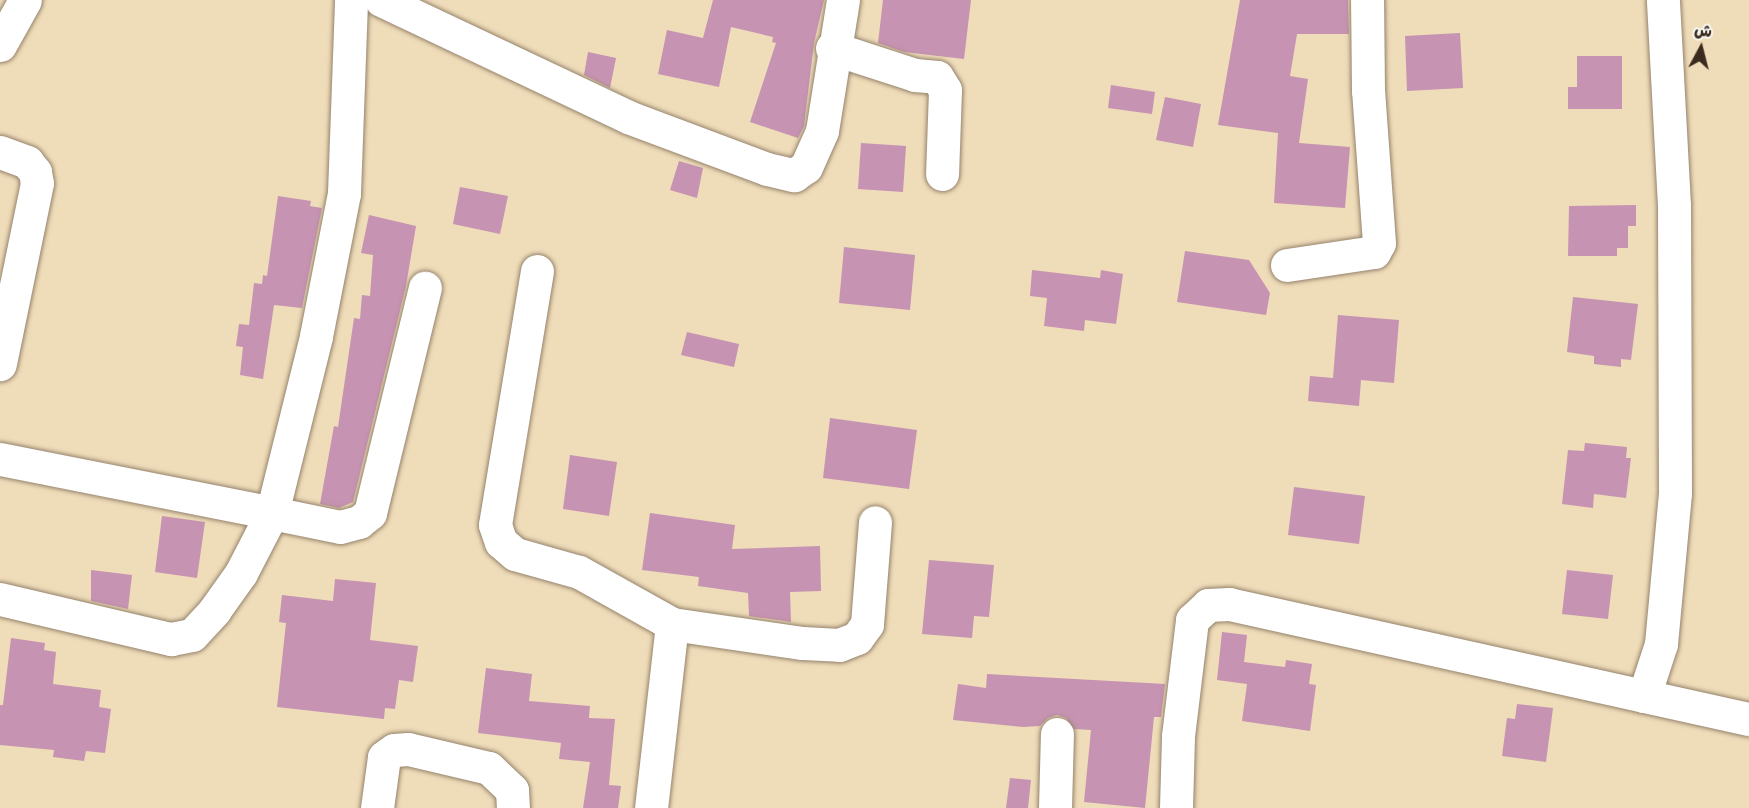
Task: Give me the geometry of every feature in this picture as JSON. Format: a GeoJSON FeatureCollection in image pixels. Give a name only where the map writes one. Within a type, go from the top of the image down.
{"type":"FeatureCollection","features":[{"type":"Feature","properties":{"kind":"street"},"geometry":{"type":"LineString","coordinates":[[0,45],[25,0]]}},
{"type":"Feature","properties":{"kind":"street"},"geometry":{"type":"LineString","coordinates":[[0,599],[171,639],[192,634],[241,573],[272,513],[316,336],[344,193],[351,0]]}},
{"type":"Feature","properties":{"kind":"street"},"geometry":{"type":"LineString","coordinates":[[381,0],[628,117],[767,169],[794,175],[806,167],[822,131],[832,48],[843,0]]}},
{"type":"Feature","properties":{"kind":"street"},"geometry":{"type":"LineString","coordinates":[[1287,265],[1374,252],[1379,243],[1368,92],[1367,0]]}},
{"type":"Feature","properties":{"kind":"street"},"geometry":{"type":"LineString","coordinates":[[1644,696],[1661,644],[1675,493],[1674,205],[1663,0]]}},
{"type":"Feature","properties":{"kind":"street"},"geometry":{"type":"LineString","coordinates":[[832,48],[915,75],[937,77],[945,90],[942,174]]}},
{"type":"Feature","properties":{"kind":"street"},"geometry":{"type":"LineString","coordinates":[[0,152],[27,162],[35,172],[38,183],[1,345]]}},
{"type":"Feature","properties":{"kind":"street"},"geometry":{"type":"LineString","coordinates":[[537,271],[495,513],[501,542],[515,554],[579,572],[672,624],[803,643],[839,645],[856,638],[867,624],[875,522]]}},
{"type":"Feature","properties":{"kind":"street"},"geometry":{"type":"LineString","coordinates":[[0,459],[340,527],[351,527],[370,513],[425,288]]}},
{"type":"Feature","properties":{"kind":"street"},"geometry":{"type":"LineString","coordinates":[[1176,808],[1178,736],[1192,620],[1208,604],[1229,604],[1749,719]]}},
{"type":"Feature","properties":{"kind":"street"},"geometry":{"type":"LineString","coordinates":[[651,808],[672,624]]}},
{"type":"Feature","properties":{"kind":"street"},"geometry":{"type":"LineString","coordinates":[[1055,808],[1057,734]]}},
{"type":"Feature","properties":{"kind":"street"},"geometry":{"type":"LineString","coordinates":[[377,808],[384,757],[394,750],[408,749],[489,768],[504,778],[512,790],[513,808]]}},
{"type":"Feature","properties":{"kind":"building"},"geometry":{"type":"Polygon","coordinates":[[[713,0],[824,0],[814,43],[804,126],[798,138],[750,122],[776,43],[772,42],[773,37],[731,27],[719,87],[658,74],[667,30],[703,38],[713,0]]]}},
{"type":"Feature","properties":{"kind":"building"},"geometry":{"type":"Polygon","coordinates":[[[883,0],[971,0],[964,59],[904,52],[878,43],[883,0]]]}},
{"type":"Feature","properties":{"kind":"building"},"geometry":{"type":"Polygon","coordinates":[[[1240,0],[1348,0],[1349,34],[1297,34],[1290,76],[1308,79],[1299,143],[1350,147],[1345,208],[1274,203],[1278,133],[1218,125],[1240,0]]]}},
{"type":"Feature","properties":{"kind":"building"},"geometry":{"type":"Polygon","coordinates":[[[1460,33],[1463,88],[1407,91],[1405,36],[1460,33]]]}},
{"type":"Feature","properties":{"kind":"building"},"geometry":{"type":"Polygon","coordinates":[[[588,52],[616,58],[610,88],[584,75],[588,52]]]}},
{"type":"Feature","properties":{"kind":"building"},"geometry":{"type":"Polygon","coordinates":[[[1577,56],[1622,56],[1622,109],[1568,109],[1568,87],[1577,87],[1577,56]]]}},
{"type":"Feature","properties":{"kind":"building"},"geometry":{"type":"Polygon","coordinates":[[[1111,85],[1155,92],[1152,114],[1108,108],[1111,85]]]}},
{"type":"Feature","properties":{"kind":"building"},"geometry":{"type":"Polygon","coordinates":[[[1165,97],[1201,104],[1193,147],[1156,140],[1165,97]]]}},
{"type":"Feature","properties":{"kind":"building"},"geometry":{"type":"Polygon","coordinates":[[[861,143],[906,146],[903,192],[858,189],[861,143]]]}},
{"type":"Feature","properties":{"kind":"building"},"geometry":{"type":"Polygon","coordinates":[[[679,161],[703,168],[697,198],[670,190],[679,161]]]}},
{"type":"Feature","properties":{"kind":"building"},"geometry":{"type":"Polygon","coordinates":[[[460,187],[508,196],[500,234],[453,224],[460,187]]]}},
{"type":"Feature","properties":{"kind":"building"},"geometry":{"type":"Polygon","coordinates":[[[278,196],[311,201],[310,206],[322,208],[302,308],[274,305],[263,379],[240,375],[243,347],[236,346],[239,324],[249,325],[254,283],[262,284],[263,275],[267,276],[278,196]]]}},
{"type":"Feature","properties":{"kind":"building"},"geometry":{"type":"Polygon","coordinates":[[[1636,205],[1636,226],[1628,226],[1628,248],[1617,248],[1617,256],[1568,256],[1569,206],[1636,205]]]}},
{"type":"Feature","properties":{"kind":"building"},"geometry":{"type":"Polygon","coordinates":[[[369,215],[416,226],[406,286],[353,502],[339,508],[320,504],[334,426],[338,427],[354,318],[360,319],[362,295],[370,296],[373,255],[361,253],[369,215]]]}},
{"type":"Feature","properties":{"kind":"building"},"geometry":{"type":"Polygon","coordinates":[[[844,247],[915,255],[910,310],[839,303],[844,247]]]}},
{"type":"Feature","properties":{"kind":"building"},"geometry":{"type":"Polygon","coordinates":[[[1185,251],[1249,260],[1270,293],[1266,315],[1177,302],[1185,251]]]}},
{"type":"Feature","properties":{"kind":"building"},"geometry":{"type":"Polygon","coordinates":[[[1032,270],[1100,278],[1101,270],[1123,274],[1116,324],[1085,320],[1084,331],[1044,326],[1047,298],[1030,296],[1032,270]]]}},
{"type":"Feature","properties":{"kind":"building"},"geometry":{"type":"Polygon","coordinates":[[[1573,297],[1638,304],[1631,360],[1621,359],[1621,367],[1594,364],[1594,356],[1567,352],[1573,297]]]}},
{"type":"Feature","properties":{"kind":"building"},"geometry":{"type":"Polygon","coordinates":[[[1338,315],[1399,320],[1394,383],[1361,380],[1359,406],[1308,401],[1310,376],[1333,378],[1338,315]]]}},
{"type":"Feature","properties":{"kind":"building"},"geometry":{"type":"Polygon","coordinates":[[[687,332],[739,344],[734,367],[681,355],[687,332]]]}},
{"type":"Feature","properties":{"kind":"building"},"geometry":{"type":"Polygon","coordinates":[[[830,418],[917,430],[909,489],[823,478],[830,418]]]}},
{"type":"Feature","properties":{"kind":"building"},"geometry":{"type":"Polygon","coordinates":[[[1585,443],[1627,447],[1626,458],[1631,458],[1626,498],[1594,494],[1593,508],[1562,504],[1568,450],[1584,451],[1585,443]]]}},
{"type":"Feature","properties":{"kind":"building"},"geometry":{"type":"Polygon","coordinates":[[[570,455],[617,462],[609,516],[563,509],[570,455]]]}},
{"type":"Feature","properties":{"kind":"building"},"geometry":{"type":"Polygon","coordinates":[[[1294,487],[1365,496],[1359,544],[1288,535],[1294,487]]]}},
{"type":"Feature","properties":{"kind":"building"},"geometry":{"type":"Polygon","coordinates":[[[650,513],[735,525],[732,549],[820,546],[821,591],[790,592],[791,622],[749,616],[748,593],[698,586],[699,577],[642,570],[650,513]]]}},
{"type":"Feature","properties":{"kind":"building"},"geometry":{"type":"Polygon","coordinates":[[[162,516],[205,522],[197,578],[155,572],[162,516]]]}},
{"type":"Feature","properties":{"kind":"building"},"geometry":{"type":"Polygon","coordinates":[[[929,560],[994,565],[989,617],[974,616],[972,638],[922,634],[929,560]]]}},
{"type":"Feature","properties":{"kind":"building"},"geometry":{"type":"Polygon","coordinates":[[[91,570],[132,575],[128,609],[91,601],[91,570]]]}},
{"type":"Feature","properties":{"kind":"building"},"geometry":{"type":"Polygon","coordinates":[[[1567,570],[1613,575],[1608,619],[1562,614],[1567,570]]]}},
{"type":"Feature","properties":{"kind":"building"},"geometry":{"type":"Polygon","coordinates":[[[335,579],[376,583],[370,640],[418,646],[413,682],[399,680],[395,709],[385,708],[384,719],[277,707],[286,623],[279,622],[282,595],[333,601],[335,579]]]}},
{"type":"Feature","properties":{"kind":"building"},"geometry":{"type":"Polygon","coordinates":[[[1222,632],[1247,635],[1244,662],[1285,667],[1286,660],[1312,664],[1309,684],[1316,685],[1310,731],[1242,721],[1247,684],[1217,680],[1222,632]]]}},
{"type":"Feature","properties":{"kind":"building"},"geometry":{"type":"Polygon","coordinates":[[[11,638],[45,643],[44,650],[56,652],[53,684],[101,690],[99,707],[111,709],[105,753],[86,751],[84,761],[53,757],[54,750],[0,745],[0,705],[3,705],[11,638]]]}},
{"type":"Feature","properties":{"kind":"building"},"geometry":{"type":"Polygon","coordinates":[[[486,668],[532,674],[529,701],[590,706],[589,718],[615,719],[609,785],[621,786],[618,808],[583,808],[590,762],[559,759],[561,743],[478,733],[486,668]]]}},
{"type":"Feature","properties":{"kind":"building"},"geometry":{"type":"Polygon","coordinates":[[[987,674],[1165,684],[1161,717],[1154,717],[1145,808],[1084,802],[1091,730],[1074,729],[1066,718],[1057,715],[1048,718],[1040,726],[1023,727],[953,720],[958,684],[986,688],[987,674]]]}},
{"type":"Feature","properties":{"kind":"building"},"geometry":{"type":"Polygon","coordinates":[[[1517,704],[1553,708],[1546,762],[1502,756],[1507,718],[1515,719],[1517,704]]]}},
{"type":"Feature","properties":{"kind":"building"},"geometry":{"type":"Polygon","coordinates":[[[1010,778],[1031,780],[1028,808],[1006,808],[1010,778]]]}}]}
